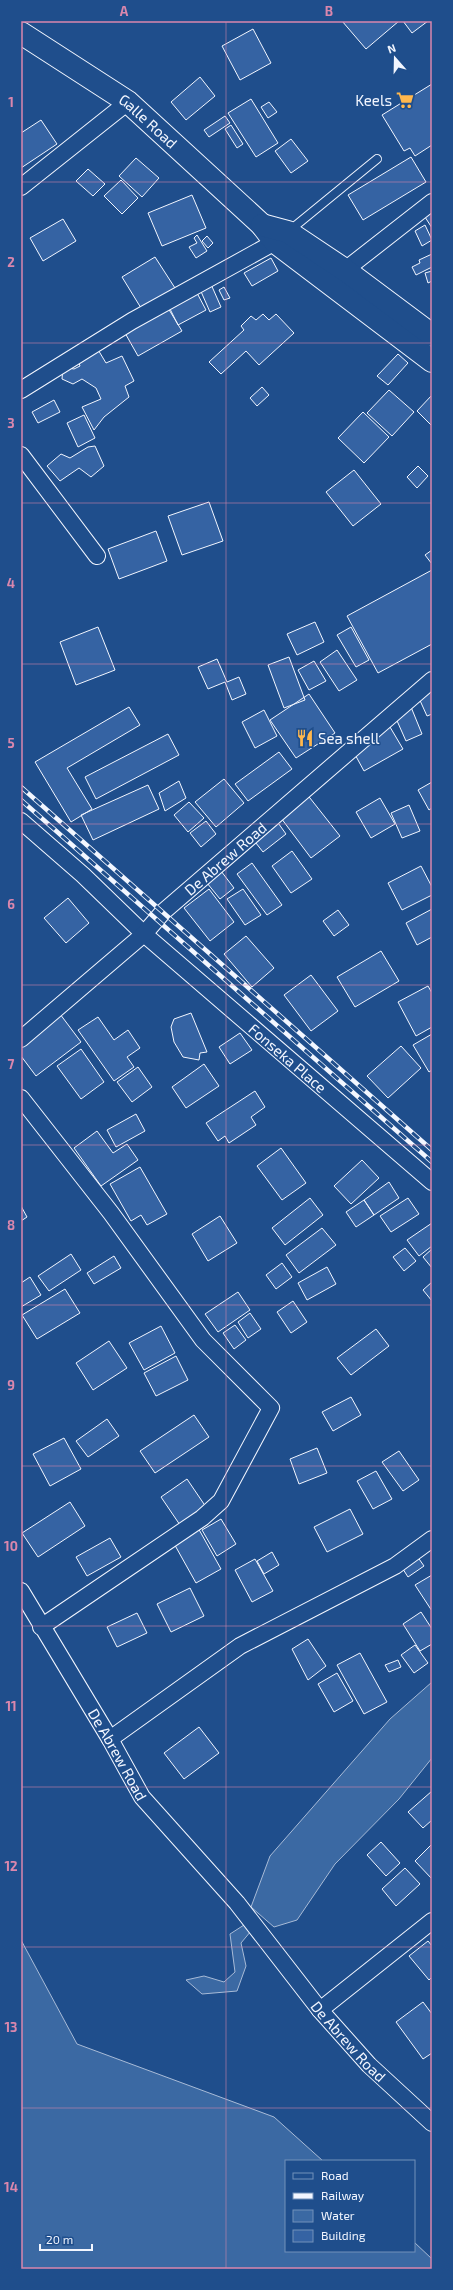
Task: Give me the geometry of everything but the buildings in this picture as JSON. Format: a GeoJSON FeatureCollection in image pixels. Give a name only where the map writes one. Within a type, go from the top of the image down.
{"type":"FeatureCollection","features":[{"type":"Feature","properties":{"kind":"highway","name":"Galle Road"},"geometry":{"type":"LineString","coordinates":[[21,32],[128,102],[262,225],[345,270],[432,335]]}},
{"type":"Feature","properties":{"kind":"highway","name":"Galle Road"},"geometry":{"type":"LineString","coordinates":[[282,237],[432,361]]}},
{"type":"Feature","properties":{"kind":"street"},"geometry":{"type":"LineString","coordinates":[[21,187],[128,102]]}},
{"type":"Feature","properties":{"kind":"street"},"geometry":{"type":"LineString","coordinates":[[345,270],[432,202]]}},
{"type":"Feature","properties":{"kind":"street"},"geometry":{"type":"LineString","coordinates":[[21,390],[132,322],[282,237]]}},
{"type":"Feature","properties":{"kind":"street"},"geometry":{"type":"LineString","coordinates":[[21,455],[96,556]]}},
{"type":"Feature","properties":{"kind":"street","name":"De Abrew Road"},"geometry":{"type":"LineString","coordinates":[[21,1039],[144,934],[163,912],[432,680]]}},
{"type":"Feature","properties":{"kind":"street","name":"Fonseka Place"},"geometry":{"type":"LineString","coordinates":[[21,821],[83,875],[144,934],[432,1182]]}},
{"type":"Feature","properties":{"kind":"street"},"geometry":{"type":"LineString","coordinates":[[21,1098],[111,1213],[203,1340],[271,1408],[221,1501],[202,1518],[41,1627]]}},
{"type":"Feature","properties":{"kind":"street"},"geometry":{"type":"LineString","coordinates":[[110,1739],[240,1646],[396,1566],[432,1539]]}},
{"type":"Feature","properties":{"kind":"street","name":"De Abrew Road"},"geometry":{"type":"LineString","coordinates":[[21,1591],[41,1627],[110,1739],[142,1796],[236,1903],[320,2010],[369,2065],[432,2123]]}},
{"type":"Feature","properties":{"kind":"street"},"geometry":{"type":"LineString","coordinates":[[320,2010],[432,1921]]}},
{"type":"Feature","properties":{"kind":"lane"},"geometry":{"type":"LineString","coordinates":[[282,237],[377,159]]}},
{"type":"Feature","properties":{"kind":"water"},"geometry":{"type":"Polygon","coordinates":[[[432,1682],[432,1758],[399,1799],[335,1864],[297,1920],[274,1927],[251,1907],[270,1856],[390,1719],[432,1682]]]}},
{"type":"Feature","properties":{"kind":"water"},"geometry":{"type":"Polygon","coordinates":[[[244,1925],[251,1931],[241,1943],[246,1966],[237,1991],[202,1994],[186,1980],[204,1976],[224,1982],[235,1972],[230,1934],[244,1925]]]}},
{"type":"Feature","properties":{"kind":"water"},"geometry":{"type":"Polygon","coordinates":[[[21,1940],[77,2044],[274,2117],[322,2160],[285,2160],[285,2252],[415,2252],[415,2243],[432,2259],[432,2269],[21,2269],[21,1940]]]}},
{"type":"Feature","properties":{"kind":"railway"},"geometry":{"type":"LineString","coordinates":[[21,787],[432,1150]]}},
{"type":"Feature","properties":{"kind":"railway"},"geometry":{"type":"LineString","coordinates":[[21,800],[432,1162]]}},
{"type":"Feature","properties":{"kind":"place","name":"Keels"},"geometry":{"type":"Point","coordinates":[405,100]}},
{"type":"Feature","properties":{"kind":"place","name":"Sea shell"},"geometry":{"type":"Point","coordinates":[305,738]}}]}
